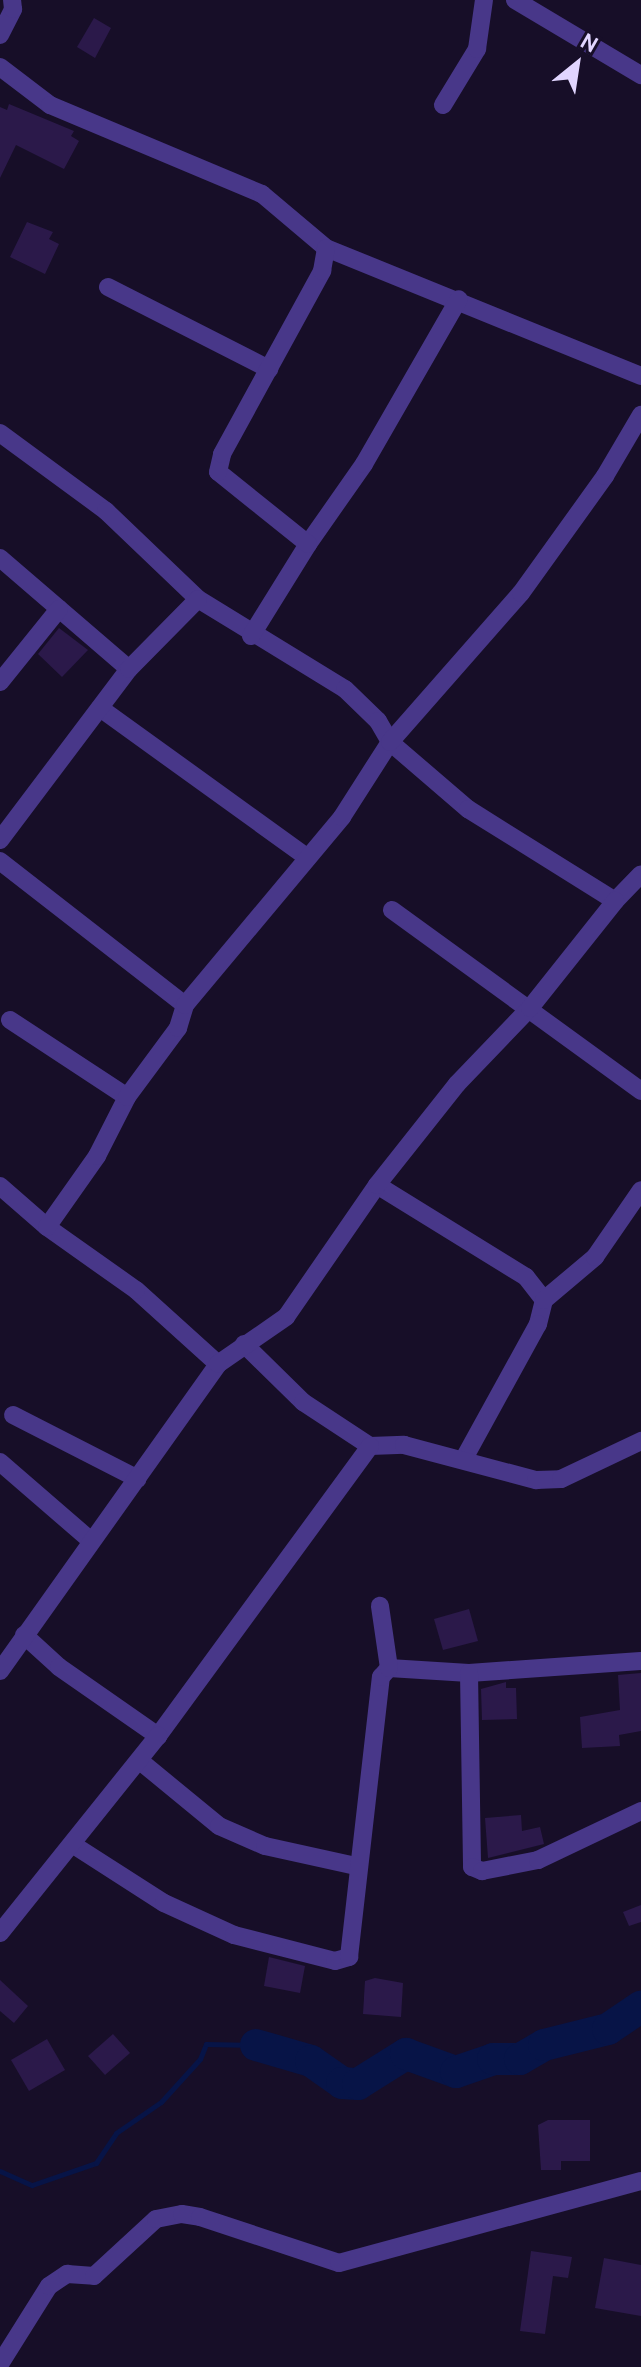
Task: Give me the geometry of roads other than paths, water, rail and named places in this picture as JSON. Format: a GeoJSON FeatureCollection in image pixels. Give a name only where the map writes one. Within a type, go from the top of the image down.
{"type":"FeatureCollection","features":[{"type":"Feature","properties":{"kind":"street"},"geometry":{"type":"LineString","coordinates":[[0,35],[13,9],[12,0]]}},
{"type":"Feature","properties":{"kind":"street"},"geometry":{"type":"LineString","coordinates":[[443,105],[477,49],[484,0]]}},
{"type":"Feature","properties":{"kind":"street"},"geometry":{"type":"LineString","coordinates":[[515,0],[641,75]]}},
{"type":"Feature","properties":{"kind":"street"},"geometry":{"type":"LineString","coordinates":[[0,67],[50,105],[249,187],[290,213],[326,248],[459,299],[641,376]]}},
{"type":"Feature","properties":{"kind":"street"},"geometry":{"type":"LineString","coordinates":[[308,544],[218,472],[222,454],[322,271],[326,248]]}},
{"type":"Feature","properties":{"kind":"street"},"geometry":{"type":"LineString","coordinates":[[108,287],[269,369]]}},
{"type":"Feature","properties":{"kind":"street"},"geometry":{"type":"LineString","coordinates":[[251,636],[308,544],[364,464],[459,299]]}},
{"type":"Feature","properties":{"kind":"street"},"geometry":{"type":"LineString","coordinates":[[47,1227],[97,1156],[127,1097],[178,1028],[185,1005],[342,817],[390,742],[521,593],[605,476],[641,415]]}},
{"type":"Feature","properties":{"kind":"street"},"geometry":{"type":"LineString","coordinates":[[0,433],[106,511],[198,599],[251,636],[345,689],[378,721],[390,742],[468,809],[615,901]]}},
{"type":"Feature","properties":{"kind":"street"},"geometry":{"type":"LineString","coordinates":[[0,558],[129,669]]}},
{"type":"Feature","properties":{"kind":"street"},"geometry":{"type":"LineString","coordinates":[[0,840],[129,669],[198,599]]}},
{"type":"Feature","properties":{"kind":"street"},"geometry":{"type":"LineString","coordinates":[[0,682],[59,609]]}},
{"type":"Feature","properties":{"kind":"street"},"geometry":{"type":"LineString","coordinates":[[100,708],[308,858]]}},
{"type":"Feature","properties":{"kind":"street"},"geometry":{"type":"LineString","coordinates":[[0,861],[185,1005]]}},
{"type":"Feature","properties":{"kind":"street"},"geometry":{"type":"LineString","coordinates":[[0,1671],[89,1539],[138,1479],[218,1364],[286,1317],[377,1185],[486,1048],[530,1008],[615,901],[641,874]]}},
{"type":"Feature","properties":{"kind":"street"},"geometry":{"type":"LineString","coordinates":[[392,910],[641,1091]]}},
{"type":"Feature","properties":{"kind":"street"},"geometry":{"type":"LineString","coordinates":[[10,1020],[127,1097]]}},
{"type":"Feature","properties":{"kind":"street"},"geometry":{"type":"LineString","coordinates":[[377,1185],[526,1277],[544,1300]]}},
{"type":"Feature","properties":{"kind":"street"},"geometry":{"type":"LineString","coordinates":[[1,1189],[47,1227],[136,1290],[218,1364]]}},
{"type":"Feature","properties":{"kind":"street"},"geometry":{"type":"LineString","coordinates":[[465,1457],[538,1324],[544,1300],[595,1257],[641,1190]]}},
{"type":"Feature","properties":{"kind":"street"},"geometry":{"type":"LineString","coordinates":[[244,1344],[303,1402],[370,1446],[404,1445],[465,1457],[536,1480],[561,1479],[641,1441]]}},
{"type":"Feature","properties":{"kind":"street"},"geometry":{"type":"LineString","coordinates":[[13,1415],[138,1479]]}},
{"type":"Feature","properties":{"kind":"street"},"geometry":{"type":"LineString","coordinates":[[0,1933],[140,1761],[370,1446]]}},
{"type":"Feature","properties":{"kind":"street"},"geometry":{"type":"LineString","coordinates":[[0,1462],[89,1539]]}},
{"type":"Feature","properties":{"kind":"street"},"geometry":{"type":"LineString","coordinates":[[72,1844],[164,1903],[234,1935],[335,1961],[353,1951],[356,1866],[381,1677],[389,1668],[380,1606]]}},
{"type":"Feature","properties":{"kind":"street"},"geometry":{"type":"LineString","coordinates":[[24,1635],[59,1667],[158,1736]]}},
{"type":"Feature","properties":{"kind":"street"},"geometry":{"type":"LineString","coordinates":[[389,1668],[469,1673],[641,1661]]}},
{"type":"Feature","properties":{"kind":"street"},"geometry":{"type":"LineString","coordinates":[[469,1673],[472,1867],[482,1871],[538,1860],[641,1811]]}},
{"type":"Feature","properties":{"kind":"street"},"geometry":{"type":"LineString","coordinates":[[140,1761],[219,1826],[265,1846],[356,1866]]}},
{"type":"Feature","properties":{"kind":"street"},"geometry":{"type":"LineString","coordinates":[[0,2364],[49,2286],[67,2274],[94,2276],[156,2219],[182,2214],[200,2217],[339,2263],[641,2181]]}},
{"type":"Feature","properties":{"kind":"waterway"},"geometry":{"type":"LineString","coordinates":[[256,2045],[311,2061],[342,2083],[358,2084],[406,2054],[456,2072],[493,2059],[520,2059],[544,2045],[608,2029],[641,2007]]}},
{"type":"Feature","properties":{"kind":"waterway"},"geometry":{"type":"LineString","coordinates":[[0,2171],[32,2185],[96,2163],[116,2133],[161,2102],[200,2059],[206,2044],[256,2045]]}}]}
